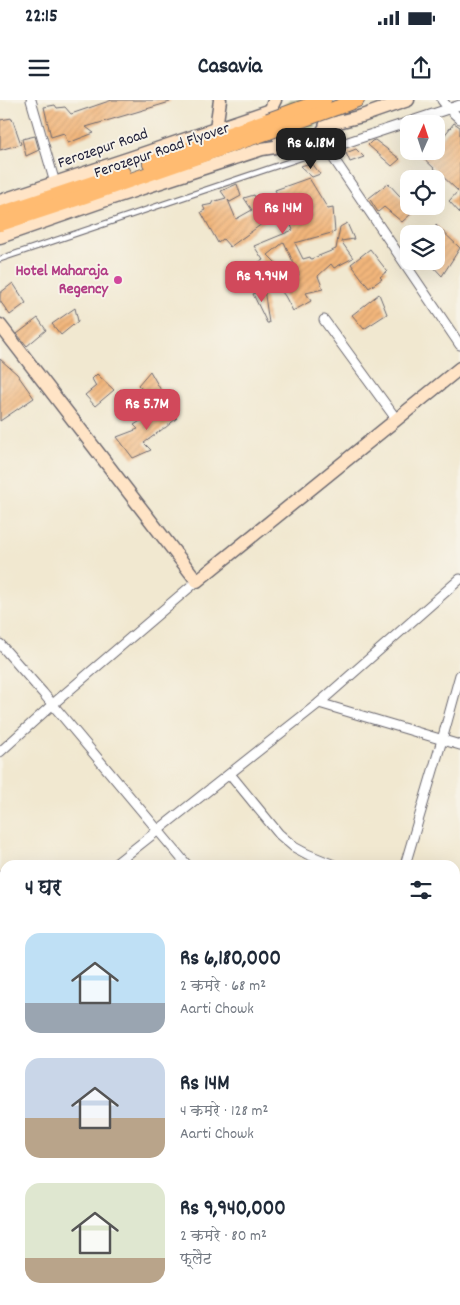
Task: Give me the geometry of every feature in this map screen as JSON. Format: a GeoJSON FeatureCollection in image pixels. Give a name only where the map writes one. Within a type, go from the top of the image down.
{"type":"FeatureCollection","features":[{"type":"Feature","properties":{"kind":"main road"},"geometry":{"type":"LineString","coordinates":[[216,128],[220,100]]}},
{"type":"Feature","properties":{"kind":"main road"},"geometry":{"type":"LineString","coordinates":[[0,237],[262,149],[311,142],[319,137],[326,125],[328,118],[327,103],[357,100]]}},
{"type":"Feature","properties":{"kind":"main road"},"geometry":{"type":"LineString","coordinates":[[326,125],[362,116],[408,100]]}},
{"type":"Feature","properties":{"kind":"main road","name":"Ferozepur Road"},"geometry":{"type":"LineString","coordinates":[[0,201],[216,128],[274,103]]}},
{"type":"Feature","properties":{"kind":"main road"},"geometry":{"type":"LineString","coordinates":[[274,103],[270,120],[273,129],[286,142],[294,144]]}},
{"type":"Feature","properties":{"kind":"main road","name":"Ferozepur Road Flyover"},"geometry":{"type":"LineString","coordinates":[[0,214],[327,103]]}},
{"type":"Feature","properties":{"kind":"main road","name":"Ferozepur Road Flyover"},"geometry":{"type":"LineString","coordinates":[[0,224],[85,196],[327,103]]}},
{"type":"Feature","properties":{"kind":"main road"},"geometry":{"type":"LineString","coordinates":[[0,325],[197,581],[460,368]]}},
{"type":"Feature","properties":{"kind":"street"},"geometry":{"type":"LineString","coordinates":[[31,100],[55,183]]}},
{"type":"Feature","properties":{"kind":"street"},"geometry":{"type":"LineString","coordinates":[[442,100],[460,119]]}},
{"type":"Feature","properties":{"kind":"street"},"geometry":{"type":"LineString","coordinates":[[327,149],[460,105]]}},
{"type":"Feature","properties":{"kind":"street"},"geometry":{"type":"LineString","coordinates":[[319,137],[460,345]]}},
{"type":"Feature","properties":{"kind":"street"},"geometry":{"type":"LineString","coordinates":[[324,320],[397,420]]}},
{"type":"Feature","properties":{"kind":"street"},"geometry":{"type":"LineString","coordinates":[[120,860],[319,702],[460,579]]}},
{"type":"Feature","properties":{"kind":"street"},"geometry":{"type":"LineString","coordinates":[[0,752],[52,704],[197,581]]}},
{"type":"Feature","properties":{"kind":"street"},"geometry":{"type":"LineString","coordinates":[[0,644],[183,860]]}},
{"type":"Feature","properties":{"kind":"street"},"geometry":{"type":"LineString","coordinates":[[406,860],[460,675]]}},
{"type":"Feature","properties":{"kind":"street"},"geometry":{"type":"LineString","coordinates":[[319,702],[460,745]]}},
{"type":"Feature","properties":{"kind":"street"},"geometry":{"type":"LineString","coordinates":[[230,774],[279,834],[294,847],[322,860]]}},
{"type":"Feature","properties":{"kind":"lane"},"geometry":{"type":"LineString","coordinates":[[0,259],[327,149]]}},
{"type":"Feature","properties":{"kind":"green space"},"geometry":{"type":"Polygon","coordinates":[[[290,100],[309,100],[319,119],[315,127],[307,133],[295,135],[285,128],[283,109],[290,100]]]}},
{"type":"Feature","properties":{"kind":"building"},"geometry":{"type":"Polygon","coordinates":[[[112,100],[170,100],[170,102],[86,127],[94,133],[68,143],[64,133],[51,137],[44,107],[55,105],[57,108],[65,107],[71,114],[112,100]]]}},
{"type":"Feature","properties":{"kind":"building"},"geometry":{"type":"Polygon","coordinates":[[[12,118],[21,144],[0,150],[0,120],[12,118]]]}},
{"type":"Feature","properties":{"kind":"building"},"geometry":{"type":"Polygon","coordinates":[[[454,123],[460,127],[460,213],[449,201],[458,191],[445,179],[445,170],[436,170],[425,160],[445,160],[445,134],[454,123]]]}},
{"type":"Feature","properties":{"kind":"building"},"geometry":{"type":"Polygon","coordinates":[[[35,136],[39,150],[26,156],[22,139],[35,136]]]}},
{"type":"Feature","properties":{"kind":"building"},"geometry":{"type":"Polygon","coordinates":[[[375,140],[400,159],[392,166],[368,145],[375,140]]]}},
{"type":"Feature","properties":{"kind":"building"},"geometry":{"type":"Polygon","coordinates":[[[356,149],[364,157],[350,162],[346,153],[356,149]]]}},
{"type":"Feature","properties":{"kind":"building"},"geometry":{"type":"Polygon","coordinates":[[[312,163],[320,174],[312,177],[300,166],[312,163]]]}},
{"type":"Feature","properties":{"kind":"building"},"geometry":{"type":"Polygon","coordinates":[[[309,178],[328,209],[333,208],[335,232],[295,243],[303,259],[310,257],[311,259],[336,249],[340,227],[347,223],[354,239],[341,241],[353,258],[334,268],[331,264],[318,276],[323,289],[306,293],[311,301],[293,311],[276,284],[299,275],[284,242],[268,255],[279,266],[267,271],[261,262],[262,274],[245,282],[240,272],[263,260],[254,246],[293,230],[284,208],[230,247],[223,239],[218,243],[201,212],[205,210],[203,206],[226,198],[221,191],[237,184],[241,196],[230,202],[228,200],[236,219],[252,210],[244,198],[254,195],[262,208],[282,204],[275,190],[309,178]]]}},
{"type":"Feature","properties":{"kind":"building"},"geometry":{"type":"Polygon","coordinates":[[[388,183],[400,196],[400,215],[410,215],[402,222],[384,207],[378,212],[369,198],[388,183]]]}},
{"type":"Feature","properties":{"kind":"building"},"geometry":{"type":"Polygon","coordinates":[[[445,234],[460,248],[442,276],[436,270],[445,270],[445,234]]]}},
{"type":"Feature","properties":{"kind":"building"},"geometry":{"type":"Polygon","coordinates":[[[370,249],[387,271],[380,277],[382,279],[369,288],[351,264],[370,249]]]}},
{"type":"Feature","properties":{"kind":"building"},"geometry":{"type":"Polygon","coordinates":[[[13,283],[26,303],[10,315],[0,301],[0,293],[13,283]]]}},
{"type":"Feature","properties":{"kind":"building"},"geometry":{"type":"Polygon","coordinates":[[[264,289],[269,323],[267,323],[253,294],[264,289]]]}},
{"type":"Feature","properties":{"kind":"building"},"geometry":{"type":"Polygon","coordinates":[[[379,294],[387,314],[364,329],[352,315],[379,294]]]}},
{"type":"Feature","properties":{"kind":"building"},"geometry":{"type":"Polygon","coordinates":[[[75,308],[78,321],[61,335],[52,324],[75,308]]]}},
{"type":"Feature","properties":{"kind":"building"},"geometry":{"type":"Polygon","coordinates":[[[38,318],[46,330],[27,346],[17,334],[38,318]]]}},
{"type":"Feature","properties":{"kind":"building"},"geometry":{"type":"Polygon","coordinates":[[[0,359],[17,374],[34,398],[0,421],[0,359]]]}},
{"type":"Feature","properties":{"kind":"building"},"geometry":{"type":"Polygon","coordinates":[[[150,371],[163,394],[151,399],[138,385],[150,371]]]}},
{"type":"Feature","properties":{"kind":"building"},"geometry":{"type":"Polygon","coordinates":[[[97,374],[114,390],[95,406],[85,395],[96,386],[92,379],[97,374]]]}},
{"type":"Feature","properties":{"kind":"building"},"geometry":{"type":"Polygon","coordinates":[[[160,404],[177,418],[144,443],[151,450],[133,458],[117,437],[138,429],[134,425],[150,415],[146,412],[160,404]]]}},
{"type":"Feature","properties":{"kind":"place","name":"Hotel Maharaja Regency"},"geometry":{"type":"Point","coordinates":[118,280]}}]}
